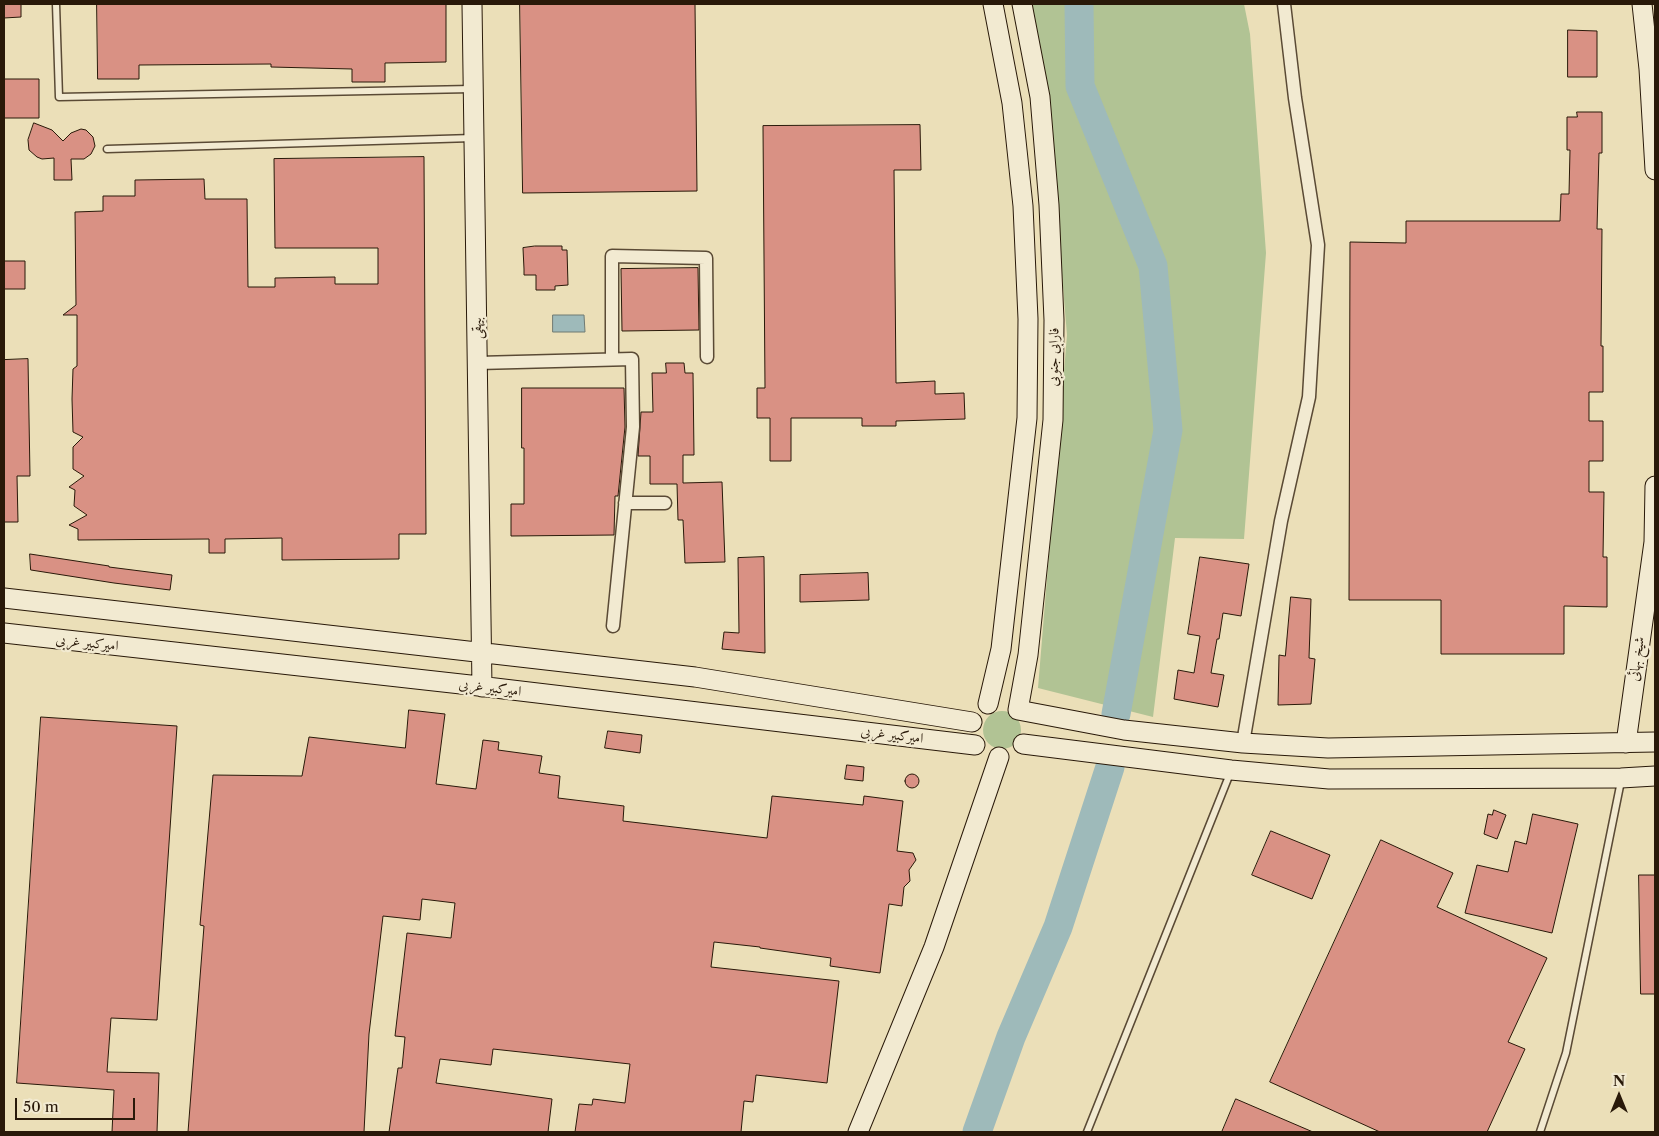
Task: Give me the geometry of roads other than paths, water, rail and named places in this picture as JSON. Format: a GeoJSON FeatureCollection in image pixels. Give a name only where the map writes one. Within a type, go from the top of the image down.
{"type":"FeatureCollection","features":[{"type":"Feature","properties":{"kind":"street","name":"بیهقی"},"geometry":{"type":"LineString","coordinates":[[472,4],[483,652],[482,687]]}},
{"type":"Feature","properties":{"kind":"street","name":"فارابی جنوبی"},"geometry":{"type":"LineString","coordinates":[[988,704],[1001,648],[1026,428],[1028,319],[1022,206],[1012,103],[993,4]]}},
{"type":"Feature","properties":{"kind":"street","name":"فارابی جنوبی"},"geometry":{"type":"LineString","coordinates":[[1018,710],[1028,655],[1053,420],[1054,329],[1050,205],[1040,107],[1022,4]]}},
{"type":"Feature","properties":{"kind":"street"},"geometry":{"type":"LineString","coordinates":[[1243,743],[1282,521],[1309,397],[1318,245],[1295,98],[1284,4]]}},
{"type":"Feature","properties":{"kind":"street"},"geometry":{"type":"LineString","coordinates":[[1642,4],[1649,69],[1655,170]]}},
{"type":"Feature","properties":{"kind":"street"},"geometry":{"type":"LineString","coordinates":[[612,359],[612,256],[706,258],[707,357]]}},
{"type":"Feature","properties":{"kind":"street"},"geometry":{"type":"LineString","coordinates":[[478,363],[632,359],[633,427],[613,626]]}},
{"type":"Feature","properties":{"kind":"street","name":"شیخ بهائی"},"geometry":{"type":"LineString","coordinates":[[1626,743],[1654,542],[1655,486]]}},
{"type":"Feature","properties":{"kind":"street"},"geometry":{"type":"LineString","coordinates":[[625,503],[665,503]]}},
{"type":"Feature","properties":{"kind":"street","name":"امیرکبیر غربی"},"geometry":{"type":"LineString","coordinates":[[4,598],[695,677],[972,722]]}},
{"type":"Feature","properties":{"kind":"street","name":"امیرکبیر غربی"},"geometry":{"type":"LineString","coordinates":[[4,634],[482,687],[975,745]]}},
{"type":"Feature","properties":{"kind":"street"},"geometry":{"type":"LineString","coordinates":[[996,701],[1012,705],[1018,710],[1024,717],[1026,735],[1016,751],[999,757],[990,756],[982,752],[975,745],[972,738],[972,722],[975,714],[988,704],[996,701]]}},
{"type":"Feature","properties":{"kind":"street"},"geometry":{"type":"LineString","coordinates":[[1018,710],[1124,730],[1243,743],[1328,748],[1655,742]]}},
{"type":"Feature","properties":{"kind":"street"},"geometry":{"type":"LineString","coordinates":[[1022,744],[1231,770],[1330,779],[1621,778],[1655,776]]}},
{"type":"Feature","properties":{"kind":"street"},"geometry":{"type":"LineString","coordinates":[[858,1132],[934,947],[999,757]]}},
{"type":"Feature","properties":{"kind":"lane"},"geometry":{"type":"LineString","coordinates":[[56,4],[59,97],[473,89]]}},
{"type":"Feature","properties":{"kind":"lane"},"geometry":{"type":"LineString","coordinates":[[107,149],[474,138]]}},
{"type":"Feature","properties":{"kind":"lane"},"geometry":{"type":"LineString","coordinates":[[1087,1132],[1231,770]]}},
{"type":"Feature","properties":{"kind":"lane"},"geometry":{"type":"LineString","coordinates":[[1540,1132],[1566,1053],[1621,778]]}},
{"type":"Feature","properties":{"kind":"water"},"geometry":{"type":"Polygon","coordinates":[[[553,315],[584,315],[585,332],[553,332],[553,315]]]}},
{"type":"Feature","properties":{"kind":"waterway"},"geometry":{"type":"LineString","coordinates":[[1079,4],[1080,86],[1153,266],[1168,430],[1116,714]]}},
{"type":"Feature","properties":{"kind":"waterway"},"geometry":{"type":"LineString","coordinates":[[977,1132],[1011,1037],[1058,927],[1110,767]]}}]}
